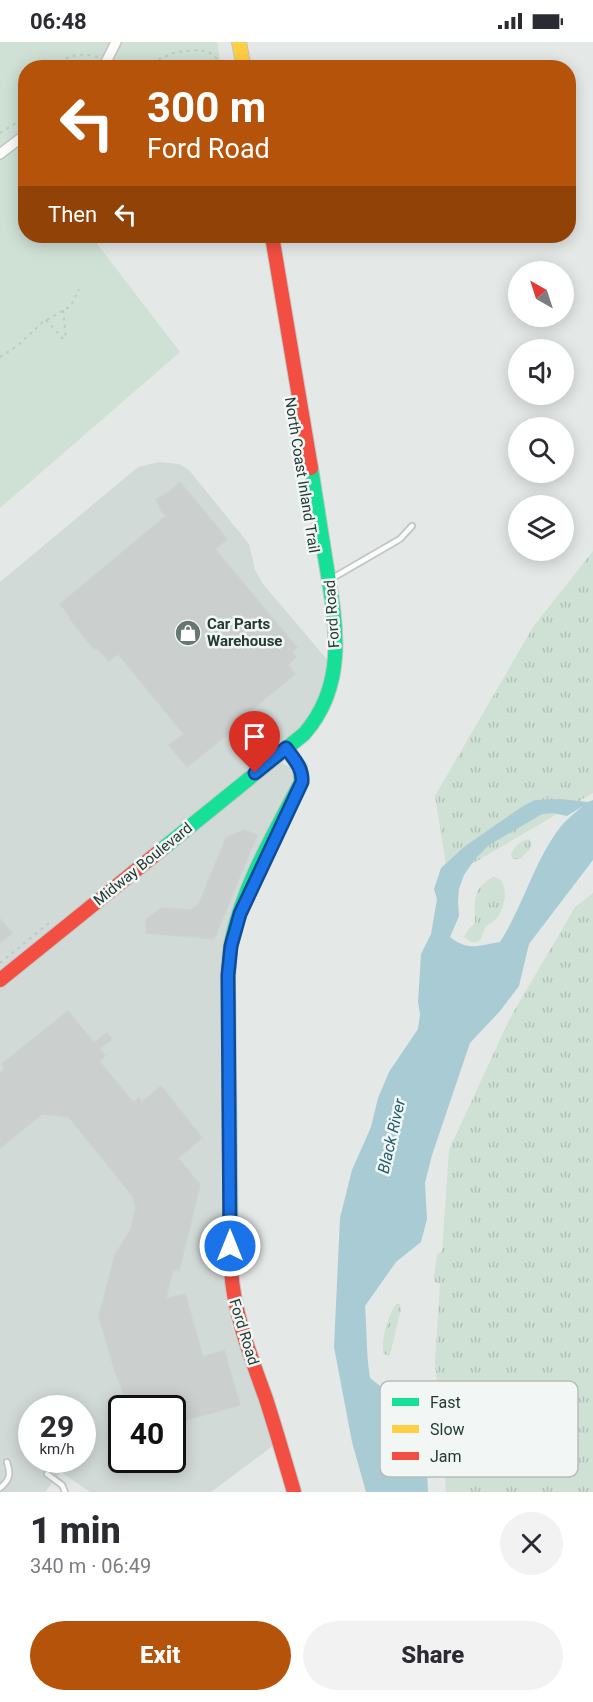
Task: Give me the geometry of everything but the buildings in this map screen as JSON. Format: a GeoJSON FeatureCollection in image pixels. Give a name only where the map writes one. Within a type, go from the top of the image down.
{"type":"FeatureCollection","features":[{"type":"Feature","properties":{"kind":"street"},"geometry":{"type":"LineString","coordinates":[[107,60],[116,42]]}},
{"type":"Feature","properties":{"kind":"street"},"geometry":{"type":"LineString","coordinates":[[239,42],[242,60]]}},
{"type":"Feature","properties":{"kind":"street"},"geometry":{"type":"LineString","coordinates":[[0,154],[18,140]]}},
{"type":"Feature","properties":{"kind":"street","name":"Ford Road"},"geometry":{"type":"LineString","coordinates":[[273,243],[331,579],[336,631],[331,682],[325,702],[315,722],[286,748],[300,768],[302,782],[253,884],[233,934],[230,950],[228,975],[230,1263],[237,1315],[276,1430],[294,1492]]}},
{"type":"Feature","properties":{"kind":"street","name":"Midway Boulevard"},"geometry":{"type":"LineString","coordinates":[[0,980],[286,748]]}},
{"type":"Feature","properties":{"kind":"lane"},"geometry":{"type":"LineString","coordinates":[[331,579],[400,539],[412,526]]}},
{"type":"Feature","properties":{"kind":"lane"},"geometry":{"type":"LineString","coordinates":[[0,1488],[10,1474],[8,1462]]}},
{"type":"Feature","properties":{"kind":"lane"},"geometry":{"type":"LineString","coordinates":[[47,1474],[62,1485],[65,1492]]}},
{"type":"Feature","properties":{"kind":"path"},"geometry":{"type":"LineString","coordinates":[[158,60],[176,52],[199,50],[209,52],[218,60]]}},
{"type":"Feature","properties":{"kind":"path"},"geometry":{"type":"LineString","coordinates":[[63,60],[75,55],[92,55],[99,60]]}},
{"type":"Feature","properties":{"kind":"path"},"geometry":{"type":"LineString","coordinates":[[0,133],[18,121]]}},
{"type":"Feature","properties":{"kind":"path"},"geometry":{"type":"LineString","coordinates":[[0,357],[17,346],[46,320],[73,303],[79,289]]}},
{"type":"Feature","properties":{"kind":"path"},"geometry":{"type":"LineString","coordinates":[[46,320],[65,340],[63,310]]}},
{"type":"Feature","properties":{"kind":"path"},"geometry":{"type":"LineString","coordinates":[[0,963],[50,923]]}},
{"type":"Feature","properties":{"kind":"shaded area"},"geometry":{"type":"Polygon","coordinates":[[[159,462],[179,464],[189,470],[249,544],[255,570],[263,584],[330,663],[327,678],[316,710],[310,720],[0,971],[0,582],[138,467],[159,462]]]}},
{"type":"Feature","properties":{"kind":"shaded area"},"geometry":{"type":"Polygon","coordinates":[[[282,763],[293,769],[294,781],[236,911],[224,1246],[224,1278],[232,1326],[274,1445],[211,1492],[90,1492],[62,1473],[96,1473],[96,1395],[18,1395],[18,1473],[60,1473],[45,1492],[0,1492],[0,987],[277,764],[282,763]]]}},
{"type":"Feature","properties":{"kind":"green space"},"geometry":{"type":"Polygon","coordinates":[[[0,42],[217,42],[220,60],[18,60],[18,243],[96,243],[180,352],[0,508],[0,42]]]}},
{"type":"Feature","properties":{"kind":"green space"},"geometry":{"type":"Polygon","coordinates":[[[593,551],[593,793],[448,878],[435,796],[533,627],[593,551]]]}},
{"type":"Feature","properties":{"kind":"green space"},"geometry":{"type":"Polygon","coordinates":[[[529,839],[532,844],[529,850],[520,859],[513,859],[511,855],[516,847],[529,839]]]}},
{"type":"Feature","properties":{"kind":"green space"},"geometry":{"type":"Polygon","coordinates":[[[493,877],[501,880],[503,884],[505,899],[502,909],[496,919],[486,927],[480,940],[471,942],[464,937],[475,923],[475,902],[478,891],[493,877]]]}},
{"type":"Feature","properties":{"kind":"green space"},"geometry":{"type":"Polygon","coordinates":[[[593,893],[593,1492],[446,1492],[445,1477],[578,1477],[578,1381],[437,1381],[435,1361],[440,1284],[435,1282],[434,1276],[437,1255],[442,1251],[449,1150],[509,1020],[575,907],[593,893]]]}},
{"type":"Feature","properties":{"kind":"green space"},"geometry":{"type":"Polygon","coordinates":[[[396,1304],[400,1304],[401,1309],[388,1356],[383,1353],[384,1334],[396,1304]]]}},
{"type":"Feature","properties":{"kind":"water","name":"Black River"},"geometry":{"type":"Polygon","coordinates":[[[561,799],[588,802],[593,800],[593,860],[529,944],[519,986],[500,1011],[470,1043],[432,1155],[425,1183],[427,1219],[421,1242],[396,1262],[365,1306],[370,1378],[380,1386],[380,1477],[427,1477],[428,1492],[366,1492],[352,1442],[334,1347],[340,1218],[352,1170],[371,1127],[378,1098],[389,1072],[418,1029],[421,954],[431,934],[437,899],[434,889],[441,868],[464,847],[535,800],[561,799]],[[583,806],[567,816],[553,813],[542,814],[489,845],[475,859],[464,875],[459,889],[459,916],[450,937],[469,946],[500,942],[544,853],[564,822],[583,806]]]}},
{"type":"Feature","properties":{"kind":"traffic: fast"},"geometry":{"type":"LineString","coordinates":[[161,850],[304,734],[318,715],[327,695],[333,674],[335,630],[311,468]]}},
{"type":"Feature","properties":{"kind":"traffic: fast"},"geometry":{"type":"LineString","coordinates":[[231,1270],[228,976],[230,953],[237,919],[252,878],[301,782],[300,768],[286,748]]}},
{"type":"Feature","properties":{"kind":"traffic: slow"},"geometry":{"type":"LineString","coordinates":[[239,42],[242,60]]}},
{"type":"Feature","properties":{"kind":"traffic: jam"},"geometry":{"type":"LineString","coordinates":[[273,243],[311,468]]}},
{"type":"Feature","properties":{"kind":"traffic: jam"},"geometry":{"type":"LineString","coordinates":[[0,980],[161,850]]}},
{"type":"Feature","properties":{"kind":"traffic: jam"},"geometry":{"type":"LineString","coordinates":[[231,1270],[244,1336],[294,1492]]}},
{"type":"Feature","properties":{"kind":"place","name":"Car Parts Warehouse"},"geometry":{"type":"Point","coordinates":[188,633]}},
{"type":"Feature","properties":{"kind":"route"},"geometry":{"type":"LineString","coordinates":[[230,1246],[228,975],[231,946],[240,914],[302,782],[300,768],[286,748],[255,773]]}}]}
